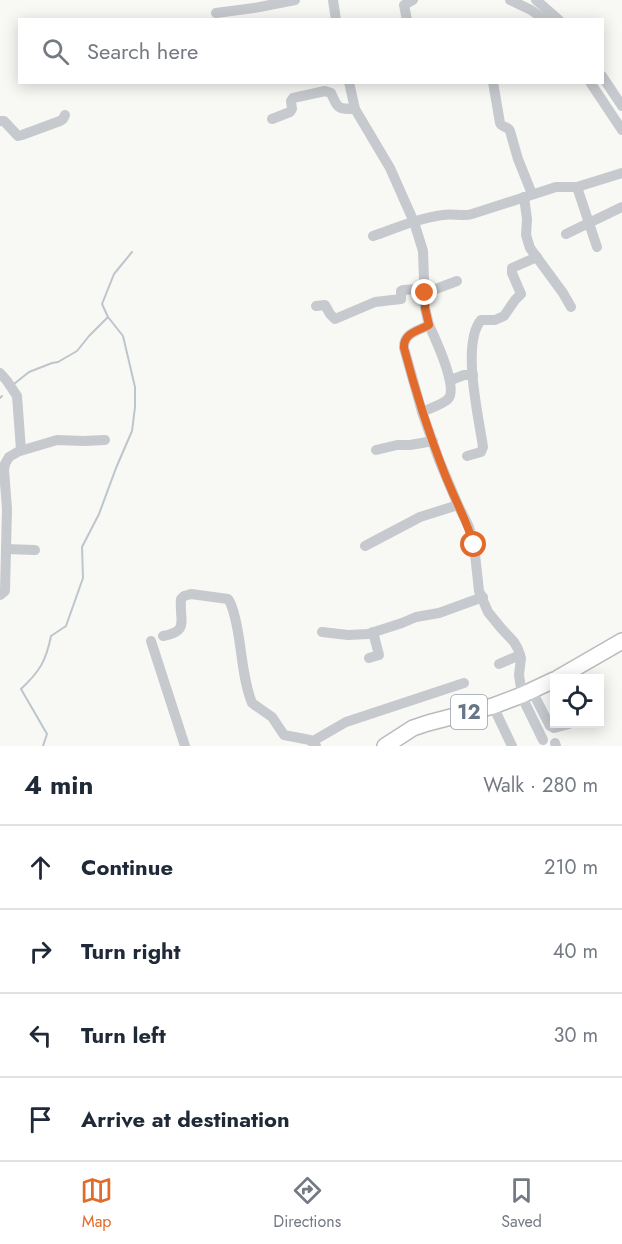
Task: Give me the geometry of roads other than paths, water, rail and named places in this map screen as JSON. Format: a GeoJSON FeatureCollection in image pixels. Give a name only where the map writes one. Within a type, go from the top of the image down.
{"type":"FeatureCollection","features":[{"type":"Feature","properties":{"kind":"highway","name":"12"},"geometry":{"type":"LineString","coordinates":[[566,674],[622,641]]}},
{"type":"Feature","properties":{"kind":"highway"},"geometry":{"type":"LineString","coordinates":[[582,674],[622,651]]}},
{"type":"Feature","properties":{"kind":"highway","name":"12"},"geometry":{"type":"LineString","coordinates":[[529,697],[550,684]]}},
{"type":"Feature","properties":{"kind":"highway","name":"12"},"geometry":{"type":"LineString","coordinates":[[400,746],[419,736],[550,691]]}},
{"type":"Feature","properties":{"kind":"highway","name":"12"},"geometry":{"type":"LineString","coordinates":[[385,746],[413,728],[428,723],[495,710]]}},
{"type":"Feature","properties":{"kind":"street"},"geometry":{"type":"LineString","coordinates":[[216,13],[295,0]]}},
{"type":"Feature","properties":{"kind":"street"},"geometry":{"type":"LineString","coordinates":[[333,0],[336,18]]}},
{"type":"Feature","properties":{"kind":"street"},"geometry":{"type":"LineString","coordinates":[[406,18],[404,5],[413,0]]}},
{"type":"Feature","properties":{"kind":"street"},"geometry":{"type":"LineString","coordinates":[[510,0],[542,18]]}},
{"type":"Feature","properties":{"kind":"street"},"geometry":{"type":"LineString","coordinates":[[536,0],[557,18]]}},
{"type":"Feature","properties":{"kind":"street"},"geometry":{"type":"LineString","coordinates":[[604,78],[622,106]]}},
{"type":"Feature","properties":{"kind":"street"},"geometry":{"type":"LineString","coordinates":[[349,84],[355,108],[390,168],[414,222],[423,251],[425,308],[429,325],[451,380],[451,393],[449,398],[422,412]]}},
{"type":"Feature","properties":{"kind":"street"},"geometry":{"type":"LineString","coordinates":[[493,84],[500,123],[510,130],[528,196],[526,235],[530,248],[563,292],[571,307]]}},
{"type":"Feature","properties":{"kind":"street"},"geometry":{"type":"LineString","coordinates":[[591,84],[622,130]]}},
{"type":"Feature","properties":{"kind":"street"},"geometry":{"type":"LineString","coordinates":[[272,119],[290,112],[293,98],[325,91],[331,93],[339,108],[355,108]]}},
{"type":"Feature","properties":{"kind":"street"},"geometry":{"type":"LineString","coordinates":[[0,121],[4,121],[18,136],[60,121],[65,115]]}},
{"type":"Feature","properties":{"kind":"street"},"geometry":{"type":"LineString","coordinates":[[373,236],[445,214],[467,216],[556,187],[577,187],[622,173]]}},
{"type":"Feature","properties":{"kind":"street"},"geometry":{"type":"LineString","coordinates":[[577,187],[597,247]]}},
{"type":"Feature","properties":{"kind":"street"},"geometry":{"type":"LineString","coordinates":[[566,234],[622,207]]}},
{"type":"Feature","properties":{"kind":"street"},"geometry":{"type":"LineString","coordinates":[[467,456],[483,450],[471,355],[474,333],[478,323],[482,320],[495,320],[504,316],[521,294],[512,268],[537,257]]}},
{"type":"Feature","properties":{"kind":"street"},"geometry":{"type":"LineString","coordinates":[[425,293],[457,281]]}},
{"type":"Feature","properties":{"kind":"street"},"geometry":{"type":"LineString","coordinates":[[316,306],[325,305],[335,320],[375,302],[401,299],[403,290],[420,289],[425,293]]}},
{"type":"Feature","properties":{"kind":"street"},"geometry":{"type":"LineString","coordinates":[[429,325],[407,336],[403,342],[405,354],[432,441],[469,527],[474,545],[480,591],[488,612],[514,642],[520,660],[519,675],[543,740]]}},
{"type":"Feature","properties":{"kind":"street"},"geometry":{"type":"LineString","coordinates":[[0,373],[16,393],[20,451]]}},
{"type":"Feature","properties":{"kind":"street"},"geometry":{"type":"LineString","coordinates":[[451,380],[464,375],[473,375]]}},
{"type":"Feature","properties":{"kind":"street"},"geometry":{"type":"LineString","coordinates":[[0,595],[5,591],[7,509],[4,458],[57,440],[105,440]]}},
{"type":"Feature","properties":{"kind":"street"},"geometry":{"type":"LineString","coordinates":[[376,450],[432,441]]}},
{"type":"Feature","properties":{"kind":"street"},"geometry":{"type":"LineString","coordinates":[[365,546],[420,517],[458,505]]}},
{"type":"Feature","properties":{"kind":"street"},"geometry":{"type":"LineString","coordinates":[[6,549],[36,550]]}},
{"type":"Feature","properties":{"kind":"street"},"geometry":{"type":"LineString","coordinates":[[163,636],[179,631],[181,599],[193,590],[226,598],[230,601],[237,626],[252,703],[272,717],[284,735],[298,737],[314,744],[346,722],[464,683]]}},
{"type":"Feature","properties":{"kind":"street"},"geometry":{"type":"LineString","coordinates":[[322,632],[348,635],[373,632],[416,617],[439,613],[483,597]]}},
{"type":"Feature","properties":{"kind":"street"},"geometry":{"type":"LineString","coordinates":[[369,658],[379,655],[373,632]]}},
{"type":"Feature","properties":{"kind":"street"},"geometry":{"type":"LineString","coordinates":[[151,641],[185,746]]}},
{"type":"Feature","properties":{"kind":"street"},"geometry":{"type":"LineString","coordinates":[[499,664],[520,660]]}},
{"type":"Feature","properties":{"kind":"street"},"geometry":{"type":"LineString","coordinates":[[529,697],[550,726]]}},
{"type":"Feature","properties":{"kind":"street"},"geometry":{"type":"LineString","coordinates":[[495,710],[512,746]]}},
{"type":"Feature","properties":{"kind":"waterway"},"geometry":{"type":"LineString","coordinates":[[43,746],[47,734],[21,689],[41,665],[51,636],[66,626],[83,578],[82,547],[99,514],[132,431],[135,387],[123,336],[108,317],[102,304],[114,274],[132,252]]}},
{"type":"Feature","properties":{"kind":"waterway"},"geometry":{"type":"LineString","coordinates":[[14,384],[29,372],[58,362],[77,351],[108,317]]}}]}
